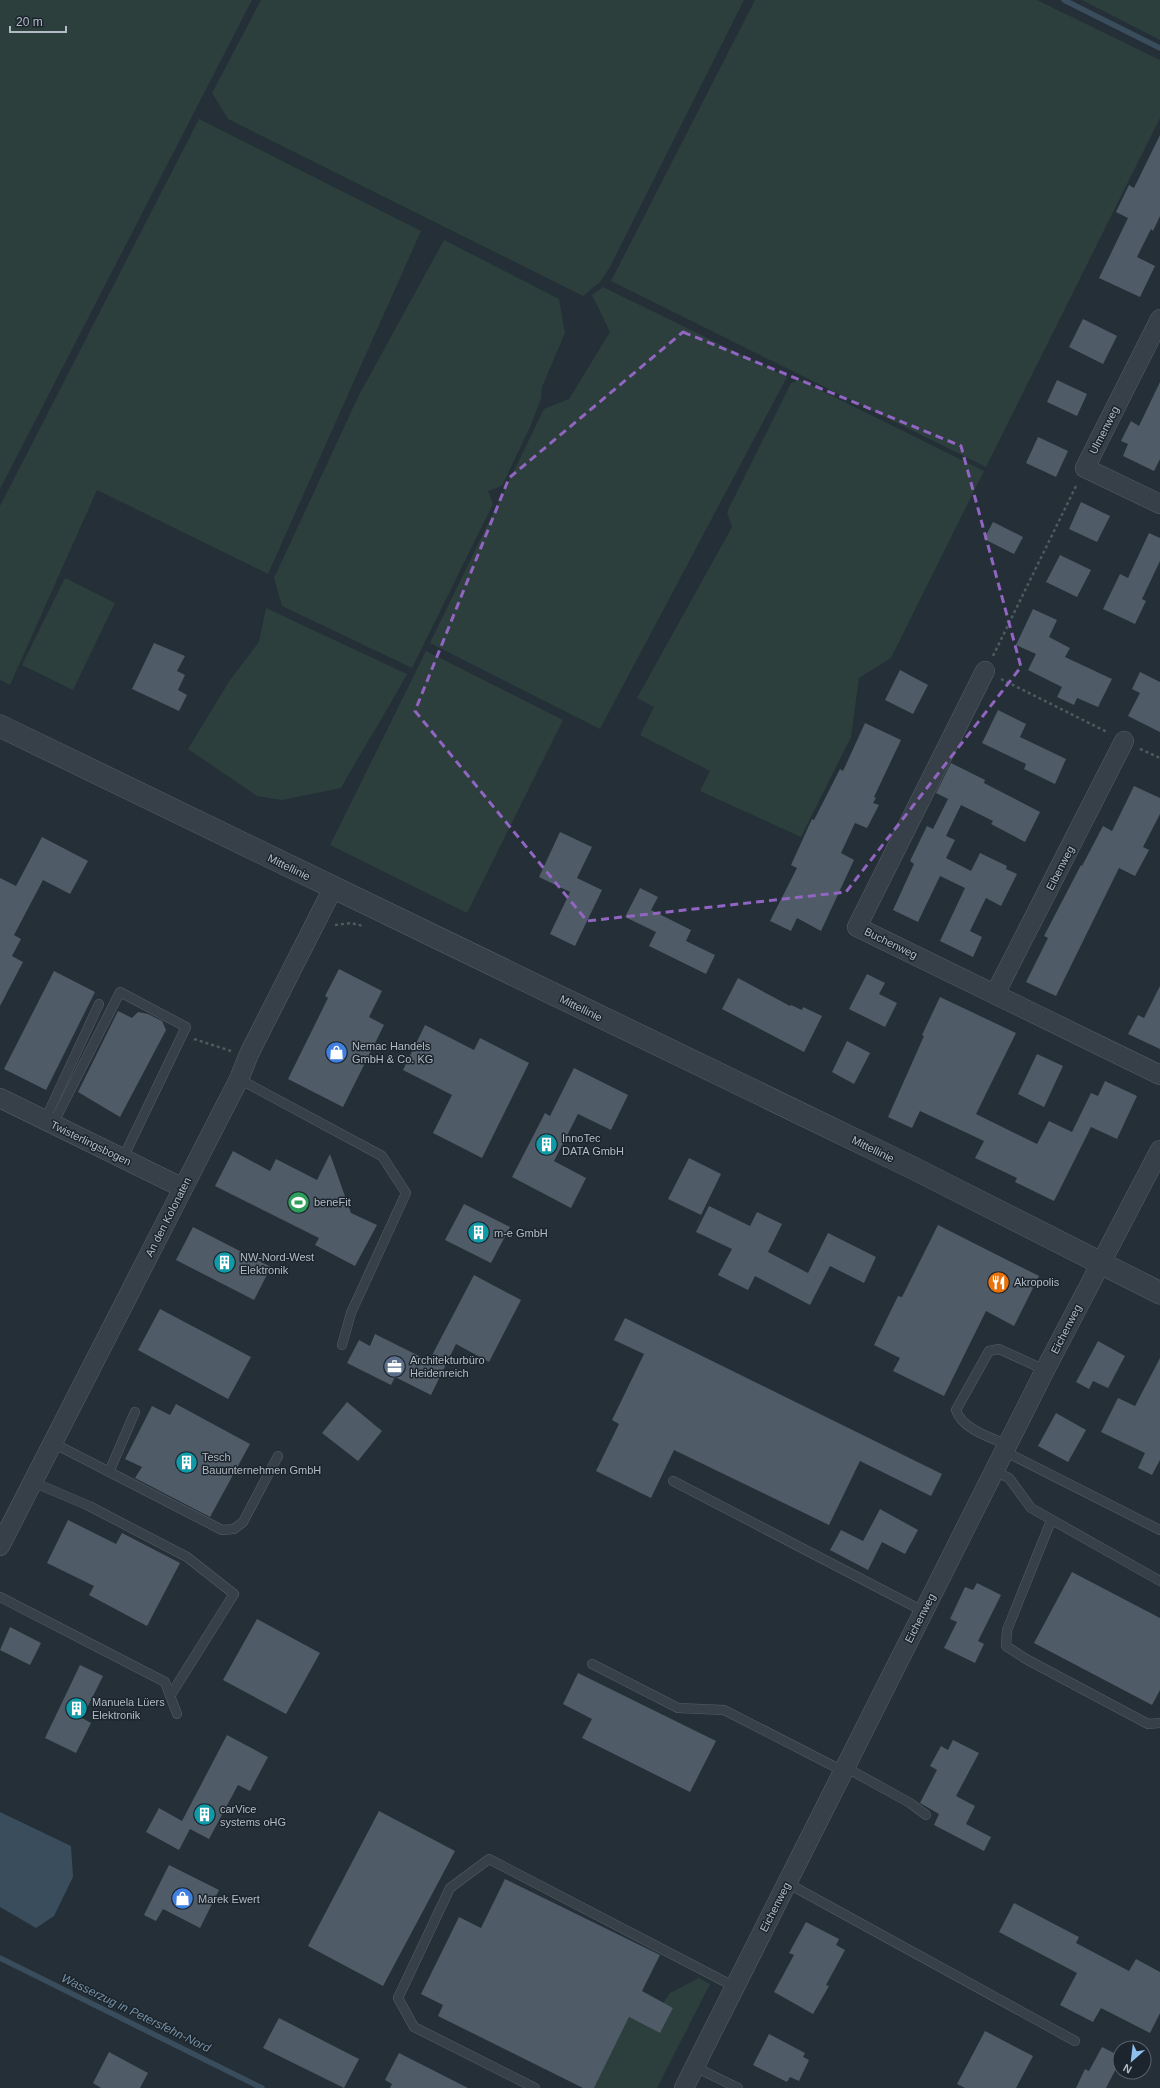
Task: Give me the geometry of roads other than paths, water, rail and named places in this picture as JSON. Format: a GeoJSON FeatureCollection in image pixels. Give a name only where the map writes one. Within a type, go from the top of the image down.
{"type":"FeatureCollection","features":[{"type":"Feature","properties":{"kind":"street","name":"Ulmenweg"},"geometry":{"type":"LineString","coordinates":[[1160,319],[1085,468],[1160,504]]}},
{"type":"Feature","properties":{"kind":"street","name":"Buchenweg"},"geometry":{"type":"LineString","coordinates":[[985,671],[857,927],[1160,1075]]}},
{"type":"Feature","properties":{"kind":"street","name":"Mittellinie"},"geometry":{"type":"LineString","coordinates":[[0,726],[911,1167],[1160,1293]]}},
{"type":"Feature","properties":{"kind":"street","name":"Eibenweg"},"geometry":{"type":"LineString","coordinates":[[995,994],[1124,741]]}},
{"type":"Feature","properties":{"kind":"street","name":"An den Kolonaten"},"geometry":{"type":"LineString","coordinates":[[0,1546],[239,1079],[249,1054],[333,888]]}},
{"type":"Feature","properties":{"kind":"street","name":"Twisterlingsbogen"},"geometry":{"type":"LineString","coordinates":[[0,1098],[183,1188]]}},
{"type":"Feature","properties":{"kind":"street","name":"Eichenweg"},"geometry":{"type":"LineString","coordinates":[[684,2088],[1045,1370],[1100,1262],[1160,1150]]}},
{"type":"Feature","properties":{"kind":"lane"},"geometry":{"type":"LineString","coordinates":[[49,1122],[120,992],[186,1027],[123,1158]]}},
{"type":"Feature","properties":{"kind":"lane"},"geometry":{"type":"LineString","coordinates":[[49,1122],[99,1004]]}},
{"type":"Feature","properties":{"kind":"lane"},"geometry":{"type":"LineString","coordinates":[[239,1079],[382,1156],[406,1193],[351,1313],[342,1345]]}},
{"type":"Feature","properties":{"kind":"lane"},"geometry":{"type":"LineString","coordinates":[[1045,1370],[999,1349],[989,1351],[956,1410],[958,1417],[975,1430],[1006,1448],[1160,1530]]}},
{"type":"Feature","properties":{"kind":"lane"},"geometry":{"type":"LineString","coordinates":[[109,1472],[134,1412]]}},
{"type":"Feature","properties":{"kind":"lane"},"geometry":{"type":"LineString","coordinates":[[53,1443],[222,1530],[234,1529],[243,1522],[278,1456]]}},
{"type":"Feature","properties":{"kind":"lane"},"geometry":{"type":"LineString","coordinates":[[994,1471],[1009,1478],[1031,1508],[1051,1521],[1160,1581]]}},
{"type":"Feature","properties":{"kind":"lane"},"geometry":{"type":"LineString","coordinates":[[673,1481],[924,1611]]}},
{"type":"Feature","properties":{"kind":"lane"},"geometry":{"type":"LineString","coordinates":[[32,1482],[89,1506],[187,1557],[234,1594],[170,1696]]}},
{"type":"Feature","properties":{"kind":"lane"},"geometry":{"type":"LineString","coordinates":[[1051,1521],[1007,1630],[1006,1646],[1026,1660],[1148,1724],[1160,1723]]}},
{"type":"Feature","properties":{"kind":"lane"},"geometry":{"type":"LineString","coordinates":[[0,1597],[165,1682],[177,1714]]}},
{"type":"Feature","properties":{"kind":"lane"},"geometry":{"type":"LineString","coordinates":[[592,1664],[678,1708],[724,1710],[910,1803],[926,1815]]}},
{"type":"Feature","properties":{"kind":"lane"},"geometry":{"type":"LineString","coordinates":[[534,2088],[414,2027],[398,1998],[450,1888],[489,1859],[735,1987]]}},
{"type":"Feature","properties":{"kind":"lane"},"geometry":{"type":"LineString","coordinates":[[787,1883],[1076,2041]]}},
{"type":"Feature","properties":{"kind":"lane"},"geometry":{"type":"LineString","coordinates":[[695,2067],[738,2088]]}},
{"type":"Feature","properties":{"kind":"water"},"geometry":{"type":"Polygon","coordinates":[[[0,1812],[71,1846],[73,1877],[54,1916],[36,1928],[0,1907],[0,1812]]]}},
{"type":"Feature","properties":{"kind":"waterway"},"geometry":{"type":"LineString","coordinates":[[1064,0],[1160,48]]}},
{"type":"Feature","properties":{"kind":"waterway","name":"Wasserzug in Petersfehn-Nord"},"geometry":{"type":"LineString","coordinates":[[0,1958],[262,2088]]}},
{"type":"Feature","properties":{"kind":"place","name":"Nemac Handels GmbH & Co. KG"},"geometry":{"type":"Point","coordinates":[336,1052]}},
{"type":"Feature","properties":{"kind":"place","name":"InnoTec DATA GmbH"},"geometry":{"type":"Point","coordinates":[546,1144]}},
{"type":"Feature","properties":{"kind":"place","name":"beneFit"},"geometry":{"type":"Point","coordinates":[298,1202]}},
{"type":"Feature","properties":{"kind":"place","name":"m-e GmbH"},"geometry":{"type":"Point","coordinates":[478,1233]}},
{"type":"Feature","properties":{"kind":"place","name":"NW-Nord-West Elektronik"},"geometry":{"type":"Point","coordinates":[224,1263]}},
{"type":"Feature","properties":{"kind":"place","name":"Akropolis"},"geometry":{"type":"Point","coordinates":[998,1282]}},
{"type":"Feature","properties":{"kind":"place","name":"Architekturbüro Heidenreich"},"geometry":{"type":"Point","coordinates":[395,1366]}},
{"type":"Feature","properties":{"kind":"place","name":"Tesch Bauunternehmen GmbH"},"geometry":{"type":"Point","coordinates":[187,1463]}},
{"type":"Feature","properties":{"kind":"place","name":"Manuela Lüers Elektronik"},"geometry":{"type":"Point","coordinates":[77,1708]}},
{"type":"Feature","properties":{"kind":"place","name":"carVice systems oHG"},"geometry":{"type":"Point","coordinates":[204,1815]}},
{"type":"Feature","properties":{"kind":"place","name":"Marek Ewert"},"geometry":{"type":"Point","coordinates":[183,1899]}}]}
